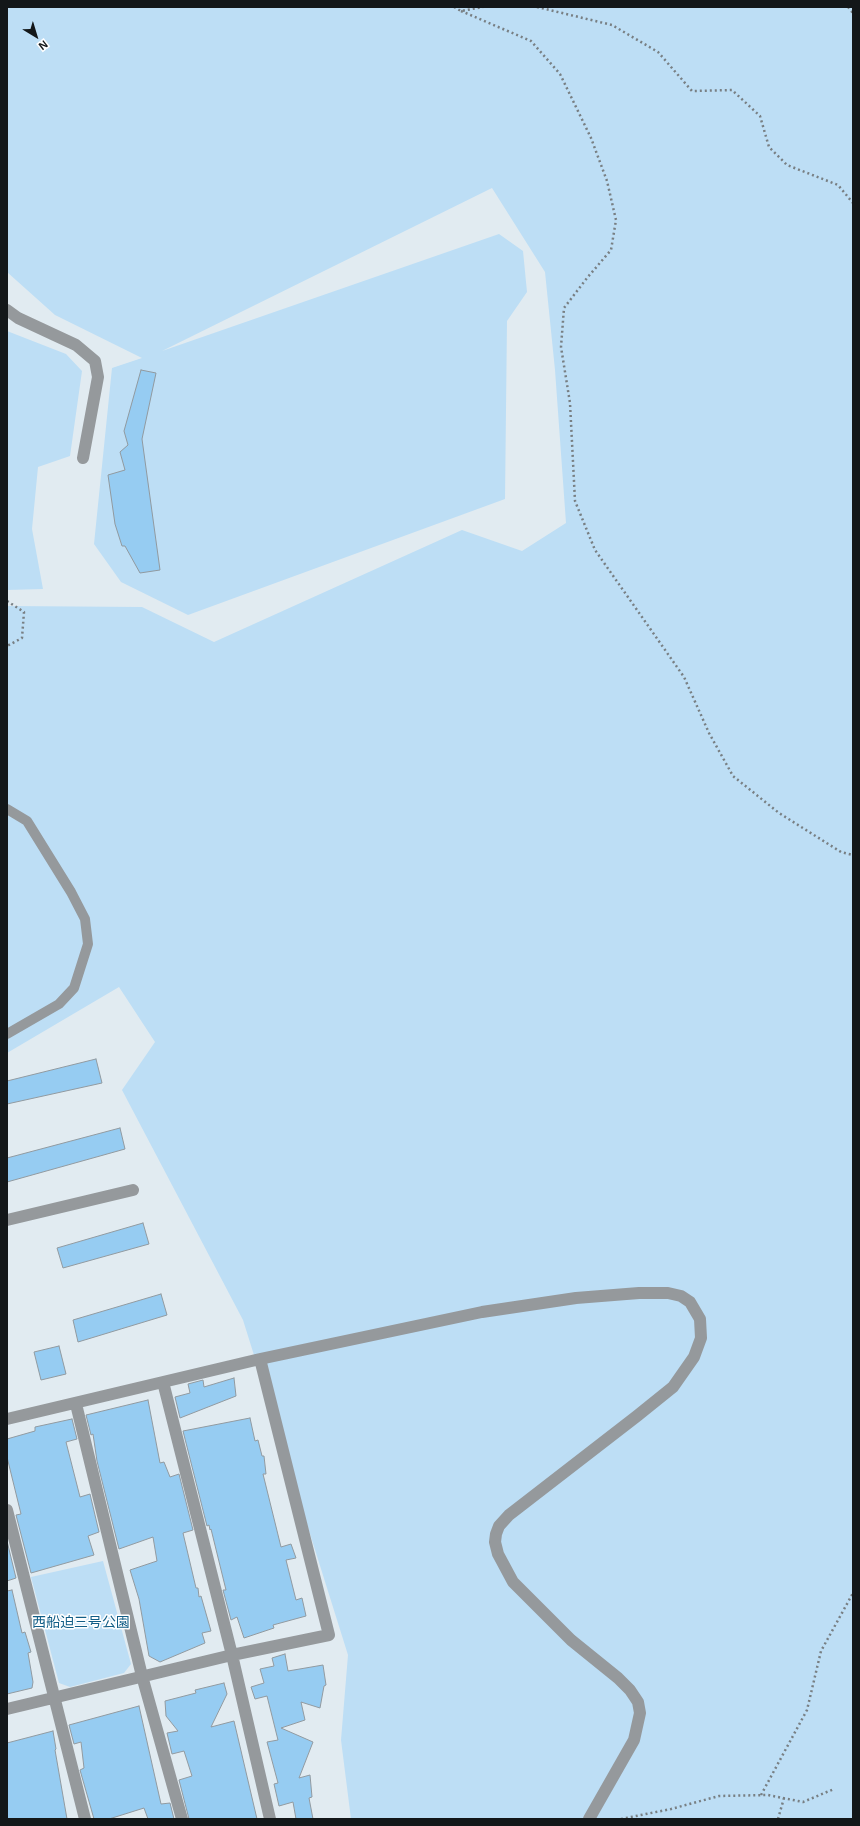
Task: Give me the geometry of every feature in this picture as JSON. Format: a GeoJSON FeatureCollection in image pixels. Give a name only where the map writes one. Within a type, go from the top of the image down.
{"type":"FeatureCollection","features":[{"type":"Feature","properties":{"kind":"street"},"geometry":{"type":"LineString","coordinates":[[7,310],[18,318],[76,345],[95,361],[98,378],[83,458]]}},
{"type":"Feature","properties":{"kind":"street"},"geometry":{"type":"LineString","coordinates":[[7,1220],[133,1190]]}},
{"type":"Feature","properties":{"kind":"street"},"geometry":{"type":"LineString","coordinates":[[7,1419],[76,1404],[260,1359],[482,1312],[576,1298],[639,1293],[668,1293],[681,1296],[690,1302],[700,1319],[701,1338],[694,1357],[673,1387],[509,1515],[499,1526],[496,1534],[495,1542],[498,1554],[513,1582],[571,1640],[618,1678],[630,1690],[638,1702],[640,1713],[634,1740],[589,1819]]}},
{"type":"Feature","properties":{"kind":"street"},"geometry":{"type":"LineString","coordinates":[[7,1709],[232,1655],[330,1635],[260,1359]]}},
{"type":"Feature","properties":{"kind":"street"},"geometry":{"type":"LineString","coordinates":[[163,1382],[232,1655],[270,1819]]}},
{"type":"Feature","properties":{"kind":"street"},"geometry":{"type":"LineString","coordinates":[[76,1404],[142,1676],[182,1819]]}},
{"type":"Feature","properties":{"kind":"street"},"geometry":{"type":"LineString","coordinates":[[7,1510],[53,1698],[85,1819]]}},
{"type":"Feature","properties":{"kind":"lane"},"geometry":{"type":"LineString","coordinates":[[7,808],[27,822],[71,892],[85,919],[88,944],[74,988],[59,1004],[7,1034]]}},
{"type":"Feature","properties":{"kind":"path"},"geometry":{"type":"LineString","coordinates":[[454,7],[531,41],[560,74],[591,138],[607,181],[616,220],[611,250],[564,308],[560,347],[570,403],[575,501],[595,550],[684,677],[709,733],[733,776],[779,813],[841,852],[853,855]]}},
{"type":"Feature","properties":{"kind":"path"},"geometry":{"type":"LineString","coordinates":[[461,11],[483,7]]}},
{"type":"Feature","properties":{"kind":"path"},"geometry":{"type":"LineString","coordinates":[[537,7],[612,25],[658,52],[692,91],[732,90],[760,116],[769,148],[787,165],[838,185],[853,203]]}},
{"type":"Feature","properties":{"kind":"path"},"geometry":{"type":"LineString","coordinates":[[848,7],[853,13]]}},
{"type":"Feature","properties":{"kind":"path"},"geometry":{"type":"LineString","coordinates":[[7,601],[24,612],[22,638],[7,646]]}},
{"type":"Feature","properties":{"kind":"path"},"geometry":{"type":"LineString","coordinates":[[761,1795],[807,1710],[821,1651],[853,1593]]}},
{"type":"Feature","properties":{"kind":"path"},"geometry":{"type":"LineString","coordinates":[[621,1819],[671,1809],[719,1796],[761,1795],[803,1802],[834,1789]]}},
{"type":"Feature","properties":{"kind":"path"},"geometry":{"type":"LineString","coordinates":[[778,1819],[784,1798]]}},
{"type":"Feature","properties":{"kind":"green space"},"geometry":{"type":"Polygon","coordinates":[[[7,7],[853,7],[853,1819],[351,1819],[341,1740],[348,1655],[243,1320],[122,1090],[155,1042],[119,987],[7,1053],[7,606],[142,607],[214,642],[462,530],[522,551],[566,523],[555,370],[545,272],[492,188],[162,351],[499,234],[523,251],[527,292],[507,321],[505,499],[188,615],[121,582],[94,544],[112,368],[142,358],[55,315],[7,272],[7,7]]]}},
{"type":"Feature","properties":{"kind":"green space"},"geometry":{"type":"Polygon","coordinates":[[[7,331],[66,354],[82,371],[70,456],[38,467],[32,529],[43,589],[7,590],[7,331]]]}},
{"type":"Feature","properties":{"kind":"green space","name":"西船迫三号公園"},"geometry":{"type":"Polygon","coordinates":[[[103,1561],[131,1664],[124,1673],[70,1687],[59,1683],[31,1577],[103,1561]]]}},
{"type":"Feature","properties":{"kind":"building"},"geometry":{"type":"Polygon","coordinates":[[[141,370],[156,373],[142,439],[160,570],[140,573],[125,546],[122,546],[115,524],[108,475],[125,470],[120,452],[128,445],[124,431],[141,370]]]}},
{"type":"Feature","properties":{"kind":"building"},"geometry":{"type":"Polygon","coordinates":[[[96,1059],[102,1083],[7,1104],[7,1081],[96,1059]]]}},
{"type":"Feature","properties":{"kind":"building"},"geometry":{"type":"Polygon","coordinates":[[[120,1128],[125,1149],[7,1182],[7,1158],[120,1128]]]}},
{"type":"Feature","properties":{"kind":"building"},"geometry":{"type":"Polygon","coordinates":[[[143,1223],[149,1244],[63,1268],[57,1248],[143,1223]]]}},
{"type":"Feature","properties":{"kind":"building"},"geometry":{"type":"Polygon","coordinates":[[[161,1294],[167,1315],[78,1342],[73,1320],[161,1294]]]}},
{"type":"Feature","properties":{"kind":"building"},"geometry":{"type":"Polygon","coordinates":[[[59,1346],[66,1374],[41,1380],[34,1352],[59,1346]]]}},
{"type":"Feature","properties":{"kind":"building"},"geometry":{"type":"Polygon","coordinates":[[[234,1378],[236,1396],[180,1418],[175,1397],[190,1393],[188,1384],[203,1380],[204,1387],[234,1378]]]}},
{"type":"Feature","properties":{"kind":"building"},"geometry":{"type":"Polygon","coordinates":[[[148,1400],[160,1463],[164,1462],[170,1477],[179,1474],[193,1530],[183,1533],[196,1588],[198,1588],[199,1597],[201,1596],[211,1631],[202,1633],[205,1643],[160,1662],[149,1656],[139,1599],[130,1570],[157,1561],[153,1537],[119,1549],[97,1461],[93,1434],[91,1435],[86,1415],[148,1400]]]}},
{"type":"Feature","properties":{"kind":"building"},"geometry":{"type":"Polygon","coordinates":[[[250,1418],[255,1441],[258,1440],[262,1456],[264,1456],[266,1474],[263,1474],[281,1547],[291,1544],[296,1558],[286,1560],[296,1600],[302,1598],[306,1616],[273,1625],[274,1628],[244,1638],[237,1617],[231,1620],[223,1590],[226,1590],[211,1529],[210,1530],[209,1525],[207,1526],[183,1431],[250,1418]]]}},
{"type":"Feature","properties":{"kind":"building"},"geometry":{"type":"Polygon","coordinates":[[[72,1419],[77,1439],[66,1442],[80,1497],[90,1494],[99,1532],[88,1536],[94,1555],[31,1573],[16,1515],[21,1514],[7,1457],[7,1439],[35,1431],[35,1427],[72,1419]]]}},
{"type":"Feature","properties":{"kind":"building"},"geometry":{"type":"Polygon","coordinates":[[[7,1541],[16,1578],[7,1581],[7,1541]]]}},
{"type":"Feature","properties":{"kind":"building"},"geometry":{"type":"Polygon","coordinates":[[[12,1590],[22,1633],[25,1632],[31,1652],[28,1653],[33,1682],[32,1688],[7,1694],[7,1591],[12,1590]]]}},
{"type":"Feature","properties":{"kind":"building"},"geometry":{"type":"Polygon","coordinates":[[[285,1654],[288,1671],[323,1665],[326,1685],[324,1686],[320,1708],[301,1702],[305,1720],[281,1728],[313,1742],[299,1778],[310,1775],[312,1797],[309,1798],[313,1819],[296,1819],[293,1802],[279,1806],[274,1784],[278,1783],[267,1742],[278,1740],[267,1696],[255,1699],[251,1687],[264,1683],[260,1669],[274,1666],[272,1658],[285,1654]]]}},
{"type":"Feature","properties":{"kind":"building"},"geometry":{"type":"Polygon","coordinates":[[[224,1683],[227,1694],[211,1727],[234,1721],[257,1819],[189,1819],[179,1780],[192,1776],[184,1751],[172,1754],[167,1733],[178,1731],[166,1716],[165,1701],[196,1693],[195,1690],[224,1683]]]}},
{"type":"Feature","properties":{"kind":"building"},"geometry":{"type":"Polygon","coordinates":[[[139,1706],[161,1804],[170,1803],[174,1819],[148,1819],[144,1808],[109,1819],[94,1819],[80,1770],[84,1768],[81,1742],[74,1744],[69,1725],[139,1706]]]}},
{"type":"Feature","properties":{"kind":"building"},"geometry":{"type":"Polygon","coordinates":[[[53,1731],[67,1819],[7,1819],[7,1743],[53,1731]]]}}]}
